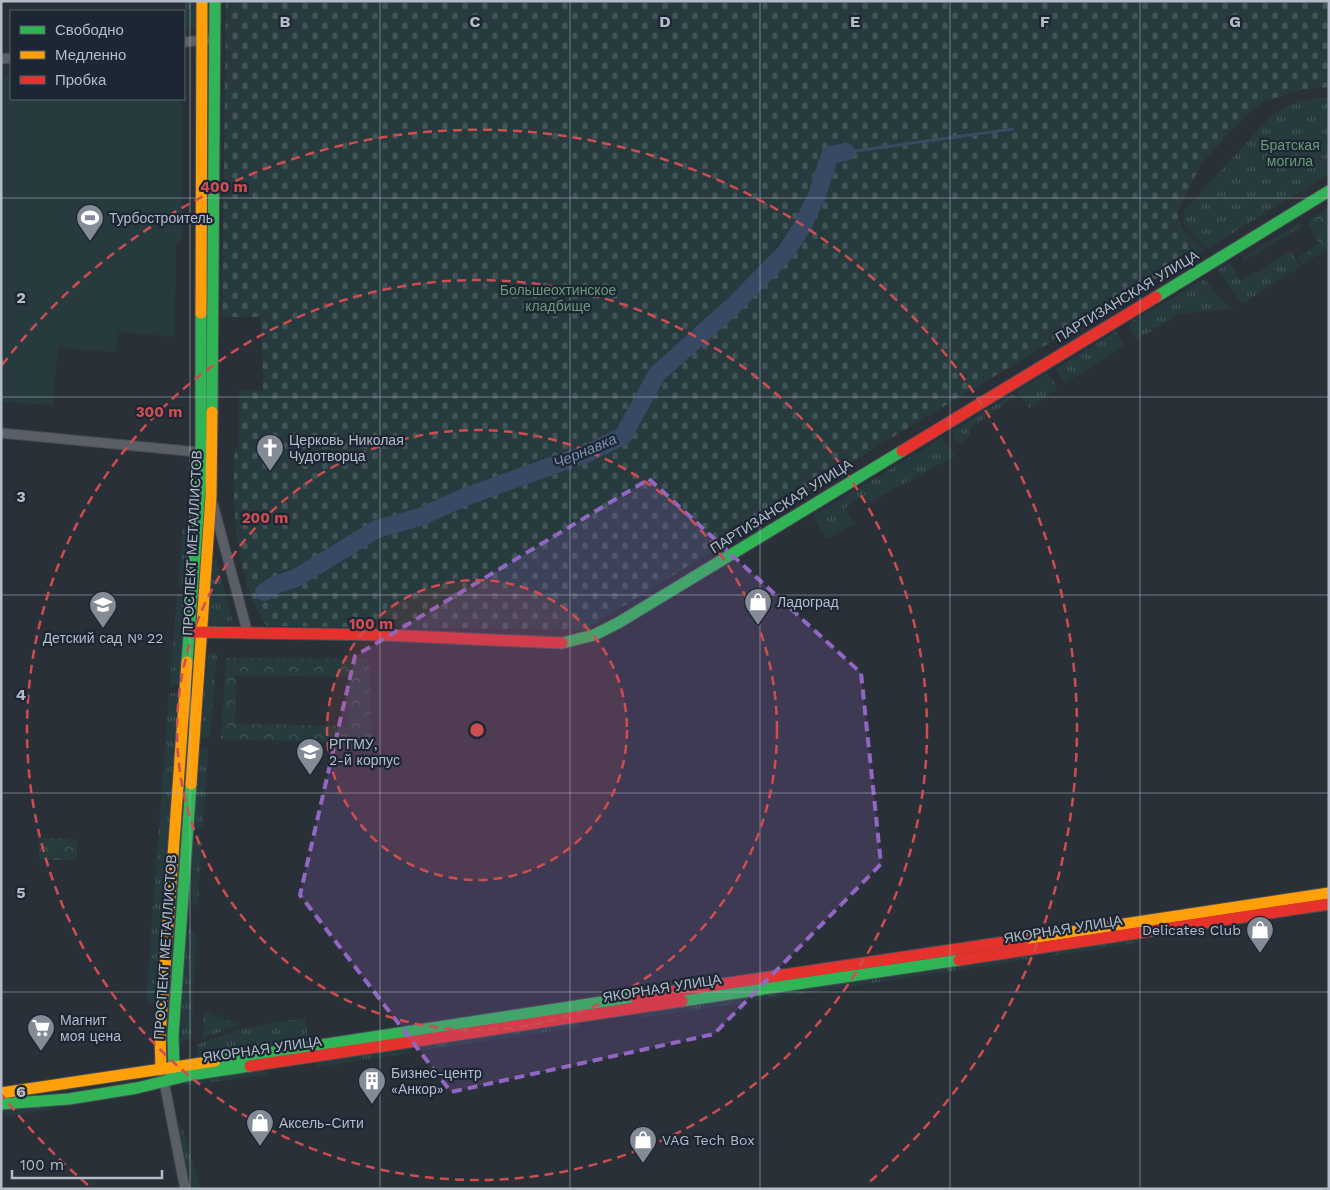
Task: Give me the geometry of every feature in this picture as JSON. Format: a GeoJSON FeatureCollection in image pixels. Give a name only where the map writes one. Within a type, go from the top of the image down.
{"type":"FeatureCollection","features":[{"type":"Feature","properties":{"kind":"street","name":"ПРОСПЕКТ МЕТАЛЛИСТОВ"},"geometry":{"type":"LineString","coordinates":[[162,1069],[160,1035],[196,632],[211,496],[207,452],[202,1]]}},
{"type":"Feature","properties":{"kind":"street","name":"ПРОСПЕКТ МЕТАЛЛИСТОВ"},"geometry":{"type":"LineString","coordinates":[[174,1067],[172,1036],[207,452],[215,1]]}},
{"type":"Feature","properties":{"kind":"street"},"geometry":{"type":"LineString","coordinates":[[185,42],[215,39]]}},
{"type":"Feature","properties":{"kind":"street","name":"ПАРТИЗАНСКАЯ УЛИЦА"},"geometry":{"type":"LineString","coordinates":[[196,632],[386,635],[555,644],[590,638],[654,602],[1329,190]]}},
{"type":"Feature","properties":{"kind":"street"},"geometry":{"type":"LineString","coordinates":[[1,433],[207,452]]}},
{"type":"Feature","properties":{"kind":"street"},"geometry":{"type":"LineString","coordinates":[[211,496],[221,540],[248,634]]}},
{"type":"Feature","properties":{"kind":"street","name":"ЯКОРНАЯ УЛИЦА"},"geometry":{"type":"LineString","coordinates":[[1,1093],[1329,894]]}},
{"type":"Feature","properties":{"kind":"street","name":"ЯКОРНАЯ УЛИЦА"},"geometry":{"type":"LineString","coordinates":[[1,1104],[69,1098],[164,1082],[190,1075],[1329,904]]}},
{"type":"Feature","properties":{"kind":"street"},"geometry":{"type":"LineString","coordinates":[[164,1082],[174,1067]]}},
{"type":"Feature","properties":{"kind":"street"},"geometry":{"type":"LineString","coordinates":[[162,1069],[185,1189]]}},
{"type":"Feature","properties":{"kind":"highlighted area"},"geometry":{"type":"Polygon","coordinates":[[[649,479],[861,673],[881,864],[714,1034],[451,1092],[300,895],[355,656],[649,479]]]}},
{"type":"Feature","properties":{"kind":"green space"},"geometry":{"type":"Polygon","coordinates":[[[185,1],[198,1],[198,28],[185,28],[185,1]]]}},
{"type":"Feature","properties":{"kind":"green space","name":"Большеохтинское кладбище"},"geometry":{"type":"Polygon","coordinates":[[[226,1],[1329,1],[1329,87],[1300,90],[1263,102],[1244,117],[1201,164],[1178,211],[1181,228],[1204,250],[825,478],[826,481],[585,630],[267,626],[248,589],[242,566],[235,516],[234,469],[235,449],[239,449],[239,390],[263,391],[261,317],[222,317],[226,1]]]}},
{"type":"Feature","properties":{"kind":"green space","name":"Турбостроитель"},"geometry":{"type":"Polygon","coordinates":[[[10,74],[10,100],[182,100],[182,238],[176,246],[175,337],[119,332],[115,352],[58,348],[53,405],[1,402],[1,75],[10,74]]]}},
{"type":"Feature","properties":{"kind":"green space","name":"Братская могила"},"geometry":{"type":"Polygon","coordinates":[[[1329,97],[1329,174],[1207,249],[1184,225],[1183,212],[1272,115],[1300,100],[1329,97]]]}},
{"type":"Feature","properties":{"kind":"green space"},"geometry":{"type":"Polygon","coordinates":[[[1329,207],[1329,248],[1302,265],[1298,258],[1319,244],[1309,225],[1309,219],[1329,207]]]}},
{"type":"Feature","properties":{"kind":"green space"},"geometry":{"type":"Polygon","coordinates":[[[1299,223],[1301,227],[1244,261],[1242,258],[1299,223]]]}},
{"type":"Feature","properties":{"kind":"green space"},"geometry":{"type":"Polygon","coordinates":[[[1291,251],[1300,267],[1242,304],[1218,270],[1230,263],[1241,281],[1291,251]]]}},
{"type":"Feature","properties":{"kind":"green space"},"geometry":{"type":"Polygon","coordinates":[[[1203,280],[1207,282],[1218,297],[1233,308],[1180,314],[1137,339],[1129,326],[1131,322],[1203,280]]]}},
{"type":"Feature","properties":{"kind":"green space"},"geometry":{"type":"Polygon","coordinates":[[[1116,331],[1125,346],[1065,383],[1056,369],[1116,331]]]}},
{"type":"Feature","properties":{"kind":"green space"},"geometry":{"type":"Polygon","coordinates":[[[1047,373],[1058,388],[1029,408],[1017,391],[1047,373]]]}},
{"type":"Feature","properties":{"kind":"green space"},"geometry":{"type":"Polygon","coordinates":[[[1013,394],[1015,397],[970,428],[968,437],[961,443],[956,441],[952,431],[1013,394]]]}},
{"type":"Feature","properties":{"kind":"green space"},"geometry":{"type":"Polygon","coordinates":[[[942,438],[955,456],[870,502],[865,495],[845,508],[854,524],[826,539],[812,516],[942,438]]]}},
{"type":"Feature","properties":{"kind":"green space"},"geometry":{"type":"Polygon","coordinates":[[[182,528],[191,529],[187,587],[178,586],[182,528]]]}},
{"type":"Feature","properties":{"kind":"green space"},"geometry":{"type":"Polygon","coordinates":[[[213,559],[217,561],[232,619],[228,625],[213,625],[209,621],[213,559]]]}},
{"type":"Feature","properties":{"kind":"green space"},"geometry":{"type":"Polygon","coordinates":[[[177,594],[186,595],[179,685],[170,685],[177,594]]]}},
{"type":"Feature","properties":{"kind":"green space"},"geometry":{"type":"Polygon","coordinates":[[[208,653],[215,653],[217,656],[210,738],[200,737],[208,653]]]}},
{"type":"Feature","properties":{"kind":"green space"},"geometry":{"type":"Polygon","coordinates":[[[226,658],[369,659],[372,744],[221,739],[226,658]],[[236,675],[235,724],[348,726],[349,677],[236,675]]]}},
{"type":"Feature","properties":{"kind":"green space"},"geometry":{"type":"Polygon","coordinates":[[[169,693],[178,693],[156,1003],[146,1003],[169,693]]]}},
{"type":"Feature","properties":{"kind":"green space"},"geometry":{"type":"Polygon","coordinates":[[[200,749],[208,749],[203,828],[194,828],[200,749]]]}},
{"type":"Feature","properties":{"kind":"green space"},"geometry":{"type":"Polygon","coordinates":[[[39,838],[77,839],[77,860],[39,860],[39,838]]]}},
{"type":"Feature","properties":{"kind":"green space"},"geometry":{"type":"Polygon","coordinates":[[[197,840],[202,843],[198,902],[192,906],[193,891],[189,890],[193,842],[197,840]]]}},
{"type":"Feature","properties":{"kind":"green space"},"geometry":{"type":"Polygon","coordinates":[[[187,927],[192,929],[196,936],[192,1034],[190,1039],[180,1043],[187,927]]]}},
{"type":"Feature","properties":{"kind":"green space"},"geometry":{"type":"Polygon","coordinates":[[[1141,938],[1142,942],[1051,956],[1058,950],[1141,938]]]}},
{"type":"Feature","properties":{"kind":"green space"},"geometry":{"type":"Polygon","coordinates":[[[1024,955],[1031,959],[753,1001],[752,996],[1024,955]]]}},
{"type":"Feature","properties":{"kind":"green space"},"geometry":{"type":"Polygon","coordinates":[[[741,998],[742,1003],[640,1018],[640,1013],[741,998]]]}},
{"type":"Feature","properties":{"kind":"green space"},"geometry":{"type":"Polygon","coordinates":[[[204,1010],[240,1025],[203,1038],[204,1010]]]}},
{"type":"Feature","properties":{"kind":"green space"},"geometry":{"type":"Polygon","coordinates":[[[305,1018],[308,1036],[305,1041],[197,1057],[198,1044],[243,1028],[305,1018]]]}},
{"type":"Feature","properties":{"kind":"green space"},"geometry":{"type":"Polygon","coordinates":[[[579,1022],[580,1027],[419,1051],[418,1046],[579,1022]]]}},
{"type":"Feature","properties":{"kind":"green space"},"geometry":{"type":"Polygon","coordinates":[[[409,1048],[410,1053],[317,1067],[316,1062],[409,1048]]]}},
{"type":"Feature","properties":{"kind":"green space"},"geometry":{"type":"Polygon","coordinates":[[[262,1070],[269,1074],[178,1087],[190,1081],[262,1070]]]}},
{"type":"Feature","properties":{"kind":"green space"},"geometry":{"type":"Polygon","coordinates":[[[23,1106],[60,1108],[1,1117],[1,1110],[23,1106]]]}},
{"type":"Feature","properties":{"kind":"green space"},"geometry":{"type":"Polygon","coordinates":[[[178,1124],[181,1124],[201,1189],[192,1189],[178,1124]]]}},
{"type":"Feature","properties":{"kind":"waterway"},"geometry":{"type":"LineString","coordinates":[[855,151],[1013,129]]}},
{"type":"Feature","properties":{"kind":"waterway","name":"Чернавка"},"geometry":{"type":"LineString","coordinates":[[264,592],[275,585],[296,578],[377,529],[420,517],[465,497],[590,452],[623,436],[657,374],[734,305],[786,252],[802,227],[817,195],[830,155],[846,152]]}},
{"type":"Feature","properties":{"kind":"traffic: fast"},"geometry":{"type":"LineString","coordinates":[[212,412],[215,1]]}},
{"type":"Feature","properties":{"kind":"traffic: fast"},"geometry":{"type":"LineString","coordinates":[[1156,297],[1329,191]]}},
{"type":"Feature","properties":{"kind":"traffic: fast"},"geometry":{"type":"LineString","coordinates":[[187,662],[201,475],[201,313]]}},
{"type":"Feature","properties":{"kind":"traffic: fast"},"geometry":{"type":"LineString","coordinates":[[562,643],[594,635],[618,623],[902,451]]}},
{"type":"Feature","properties":{"kind":"traffic: fast"},"geometry":{"type":"LineString","coordinates":[[170,1073],[174,1067],[173,1036],[191,784]]}},
{"type":"Feature","properties":{"kind":"traffic: fast"},"geometry":{"type":"LineString","coordinates":[[682,1001],[959,960]]}},
{"type":"Feature","properties":{"kind":"traffic: fast"},"geometry":{"type":"LineString","coordinates":[[215,1061],[635,997]]}},
{"type":"Feature","properties":{"kind":"traffic: fast"},"geometry":{"type":"LineString","coordinates":[[1,1104],[69,1099],[137,1088],[190,1075],[250,1066]]}},
{"type":"Feature","properties":{"kind":"traffic: slow"},"geometry":{"type":"LineString","coordinates":[[201,313],[202,1]]}},
{"type":"Feature","properties":{"kind":"traffic: slow"},"geometry":{"type":"LineString","coordinates":[[191,784],[211,496],[212,412]]}},
{"type":"Feature","properties":{"kind":"traffic: slow"},"geometry":{"type":"LineString","coordinates":[[161,1069],[160,1035],[187,662]]}},
{"type":"Feature","properties":{"kind":"traffic: slow"},"geometry":{"type":"LineString","coordinates":[[1025,939],[1329,893]]}},
{"type":"Feature","properties":{"kind":"traffic: slow"},"geometry":{"type":"LineString","coordinates":[[1,1093],[215,1061]]}},
{"type":"Feature","properties":{"kind":"traffic: jam"},"geometry":{"type":"LineString","coordinates":[[902,451],[1156,297]]}},
{"type":"Feature","properties":{"kind":"traffic: jam"},"geometry":{"type":"LineString","coordinates":[[190,632],[386,635],[562,643]]}},
{"type":"Feature","properties":{"kind":"traffic: jam"},"geometry":{"type":"LineString","coordinates":[[959,960],[1329,904]]}},
{"type":"Feature","properties":{"kind":"traffic: jam"},"geometry":{"type":"LineString","coordinates":[[635,997],[1025,939]]}},
{"type":"Feature","properties":{"kind":"traffic: jam"},"geometry":{"type":"LineString","coordinates":[[250,1066],[682,1001]]}},
{"type":"Feature","properties":{"kind":"place","name":"Турбостроитель"},"geometry":{"type":"Point","coordinates":[90,242]}},
{"type":"Feature","properties":{"kind":"place","name":"Церковь Николая Чудотворца"},"geometry":{"type":"Point","coordinates":[270,472]}},
{"type":"Feature","properties":{"kind":"place","name":"Ладоград"},"geometry":{"type":"Point","coordinates":[758,626]}},
{"type":"Feature","properties":{"kind":"place","name":"Детский сад № 22"},"geometry":{"type":"Point","coordinates":[103,629]}},
{"type":"Feature","properties":{"kind":"place","name":"РГГМУ, 2-й корпус"},"geometry":{"type":"Point","coordinates":[310,776]}},
{"type":"Feature","properties":{"kind":"place","name":"Delicates Club"},"geometry":{"type":"Point","coordinates":[1260,954]}},
{"type":"Feature","properties":{"kind":"place","name":"Магнит моя цена"},"geometry":{"type":"Point","coordinates":[41,1052]}},
{"type":"Feature","properties":{"kind":"place","name":"Бизнес-центр «Анкор»"},"geometry":{"type":"Point","coordinates":[372,1105]}},
{"type":"Feature","properties":{"kind":"place","name":"Аксель-Сити"},"geometry":{"type":"Point","coordinates":[260,1147]}},
{"type":"Feature","properties":{"kind":"place","name":"VAG Tech Box"},"geometry":{"type":"Point","coordinates":[643,1164]}}]}
